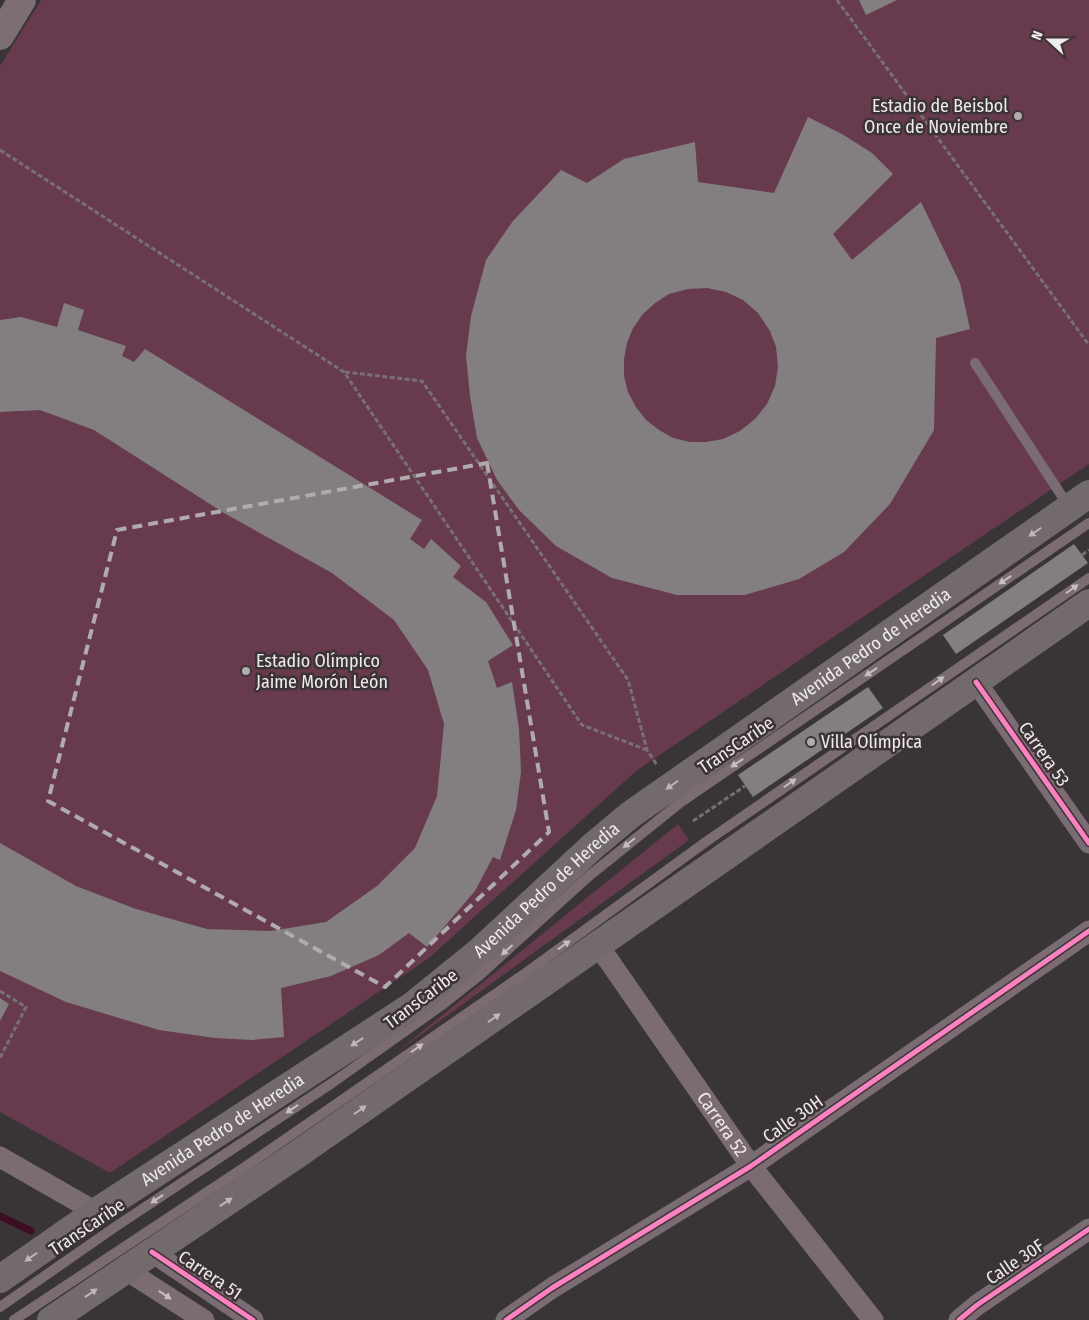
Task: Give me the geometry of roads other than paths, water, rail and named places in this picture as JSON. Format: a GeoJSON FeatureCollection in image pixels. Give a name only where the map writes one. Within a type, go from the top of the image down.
{"type":"FeatureCollection","features":[{"type":"Feature","properties":{"kind":"highway","name":"Avenida Pedro de Heredia"},"geometry":{"type":"LineString","coordinates":[[0,1279],[96,1212],[412,1006],[481,950],[593,846],[630,815],[1082,508]]}},
{"type":"Feature","properties":{"kind":"highway"},"geometry":{"type":"LineString","coordinates":[[51,1320],[295,1156],[1089,603]]}},
{"type":"Feature","properties":{"kind":"street"},"geometry":{"type":"LineString","coordinates":[[0,36],[22,0]]}},
{"type":"Feature","properties":{"kind":"street","name":"Carrera 53"},"geometry":{"type":"LineString","coordinates":[[976,682],[1089,843]]}},
{"type":"Feature","properties":{"kind":"street","name":"Calle 30H"},"geometry":{"type":"LineString","coordinates":[[506,1320],[580,1270],[751,1166],[1089,932]]}},
{"type":"Feature","properties":{"kind":"street","name":"Carrera 52"},"geometry":{"type":"LineString","coordinates":[[598,945],[751,1166],[873,1320]]}},
{"type":"Feature","properties":{"kind":"street"},"geometry":{"type":"LineString","coordinates":[[0,1157],[96,1212]]}},
{"type":"Feature","properties":{"kind":"street","name":"Calle 30F"},"geometry":{"type":"LineString","coordinates":[[959,1320],[985,1299],[1089,1229]]}},
{"type":"Feature","properties":{"kind":"street","name":"Carrera 51"},"geometry":{"type":"LineString","coordinates":[[152,1252],[253,1320]]}},
{"type":"Feature","properties":{"kind":"street"},"geometry":{"type":"LineString","coordinates":[[126,1270],[204,1320]]}},
{"type":"Feature","properties":{"kind":"lane"},"geometry":{"type":"LineString","coordinates":[[975,364],[1082,508]]}},
{"type":"Feature","properties":{"kind":"lane","name":"TransCaribe"},"geometry":{"type":"LineString","coordinates":[[0,1307],[442,1006],[480,975],[590,876],[681,802],[1082,508]]}},
{"type":"Feature","properties":{"kind":"lane","name":"TransCaribe"},"geometry":{"type":"LineString","coordinates":[[14,1320],[242,1169],[527,972],[714,835],[1089,578]]}},
{"type":"Feature","properties":{"kind":"waterway"},"geometry":{"type":"LineString","coordinates":[[0,1216],[31,1231]]}},
{"type":"Feature","properties":{"kind":"place","name":"Estadio de Beisbol Once de Noviembre"},"geometry":{"type":"Point","coordinates":[1018,116]}},
{"type":"Feature","properties":{"kind":"place","name":"Estadio Olímpico Jaime Morón León"},"geometry":{"type":"Point","coordinates":[246,671]}},
{"type":"Feature","properties":{"kind":"place","name":"Villa Olímpica"},"geometry":{"type":"Point","coordinates":[811,742]}}]}
